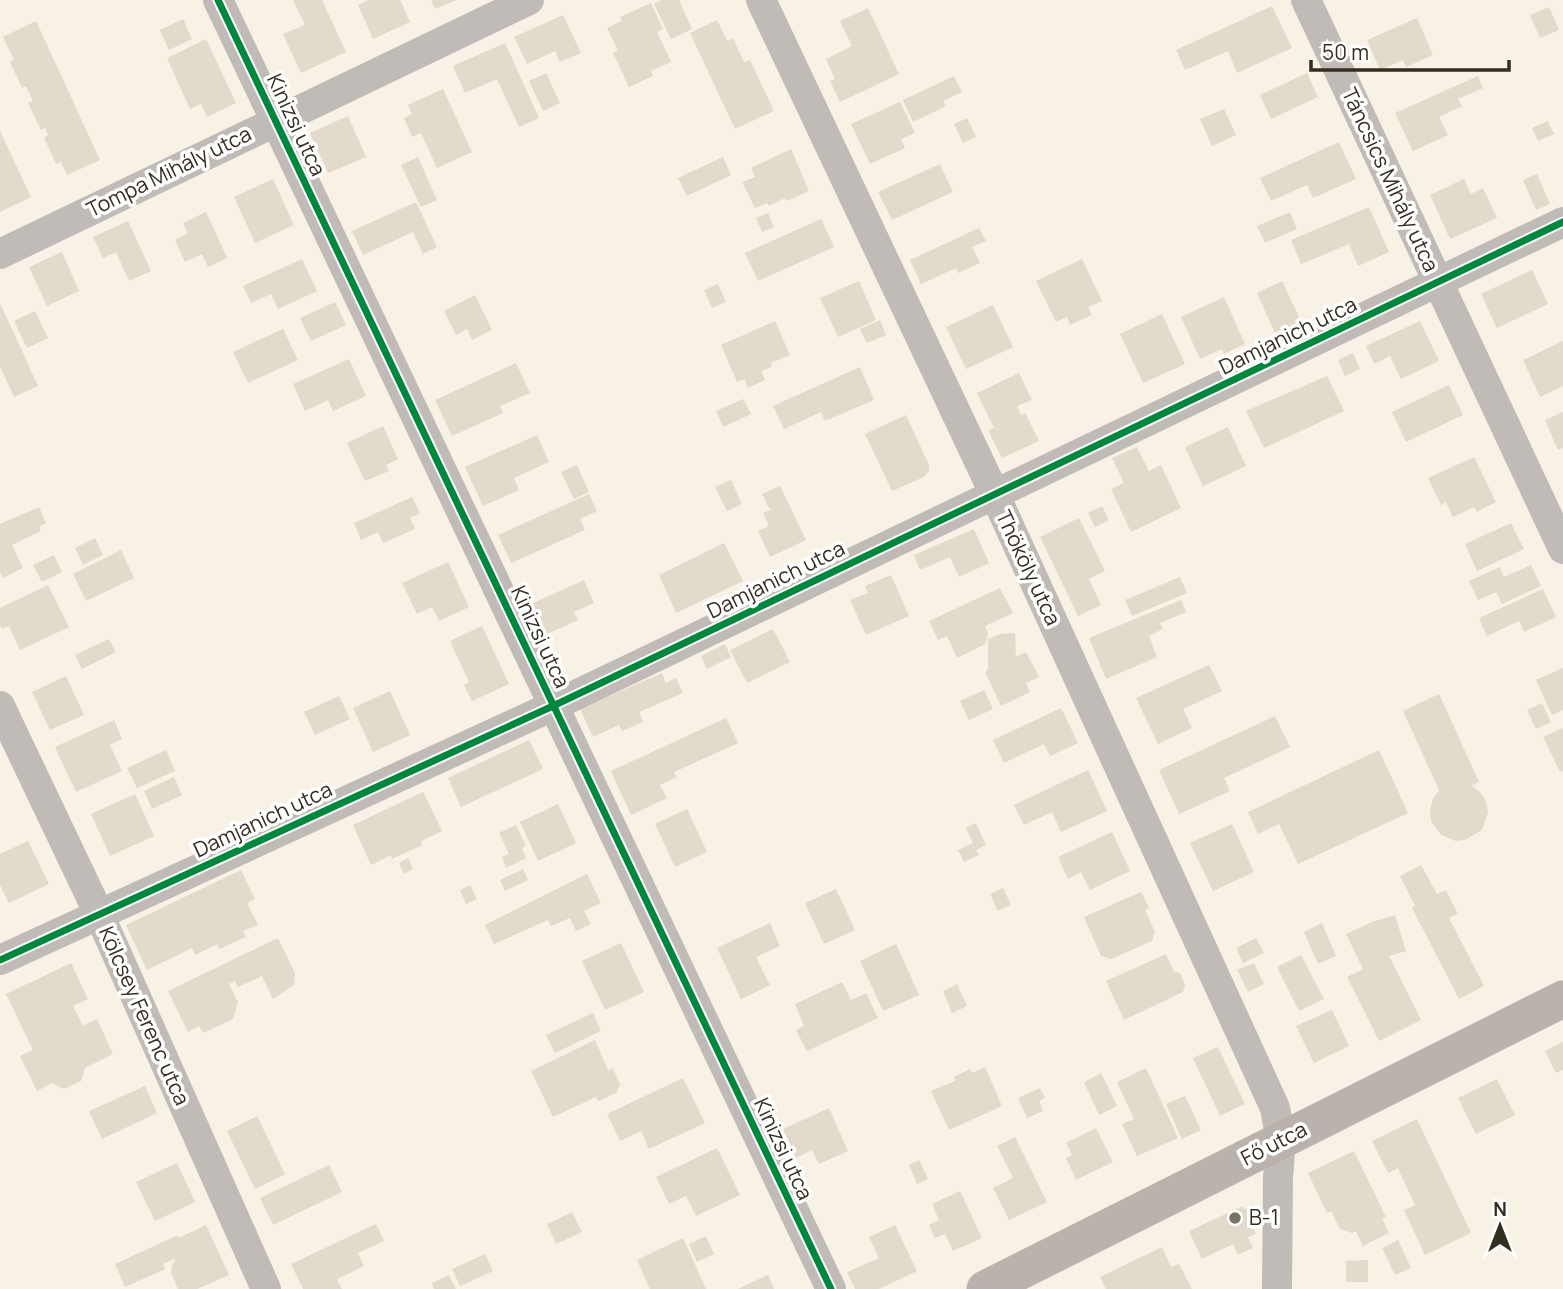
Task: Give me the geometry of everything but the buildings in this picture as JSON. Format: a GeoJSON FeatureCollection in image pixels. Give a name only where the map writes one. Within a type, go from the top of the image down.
{"type":"FeatureCollection","features":[{"type":"Feature","properties":{"kind":"main road","name":"Fő utca"},"geometry":{"type":"LineString","coordinates":[[985,1289],[1563,999]]}},
{"type":"Feature","properties":{"kind":"street","name":"Kinizsi utca"},"geometry":{"type":"LineString","coordinates":[[218,0],[831,1289]]}},
{"type":"Feature","properties":{"kind":"street","name":"Tompa Mihály utca"},"geometry":{"type":"LineString","coordinates":[[0,254],[529,0]]}},
{"type":"Feature","properties":{"kind":"street","name":"Thököly utca"},"geometry":{"type":"LineString","coordinates":[[761,0],[995,495],[1275,1108],[1281,1141],[1277,1289]]}},
{"type":"Feature","properties":{"kind":"street","name":"Táncsics Mihály utca"},"geometry":{"type":"LineString","coordinates":[[1306,0],[1563,549]]}},
{"type":"Feature","properties":{"kind":"street","name":"Damjanich utca"},"geometry":{"type":"LineString","coordinates":[[0,960],[553,706],[1563,222]]}},
{"type":"Feature","properties":{"kind":"street","name":"Kölcsey Ferenc utca"},"geometry":{"type":"LineString","coordinates":[[0,706],[99,914],[266,1289]]}},
{"type":"Feature","properties":{"kind":"cycle path"},"geometry":{"type":"LineString","coordinates":[[218,0],[831,1289]]}},
{"type":"Feature","properties":{"kind":"cycle path"},"geometry":{"type":"LineString","coordinates":[[0,960],[553,706],[1563,222]]}},
{"type":"Feature","properties":{"kind":"place","name":"B-1"},"geometry":{"type":"Point","coordinates":[1235,1218]}}]}
